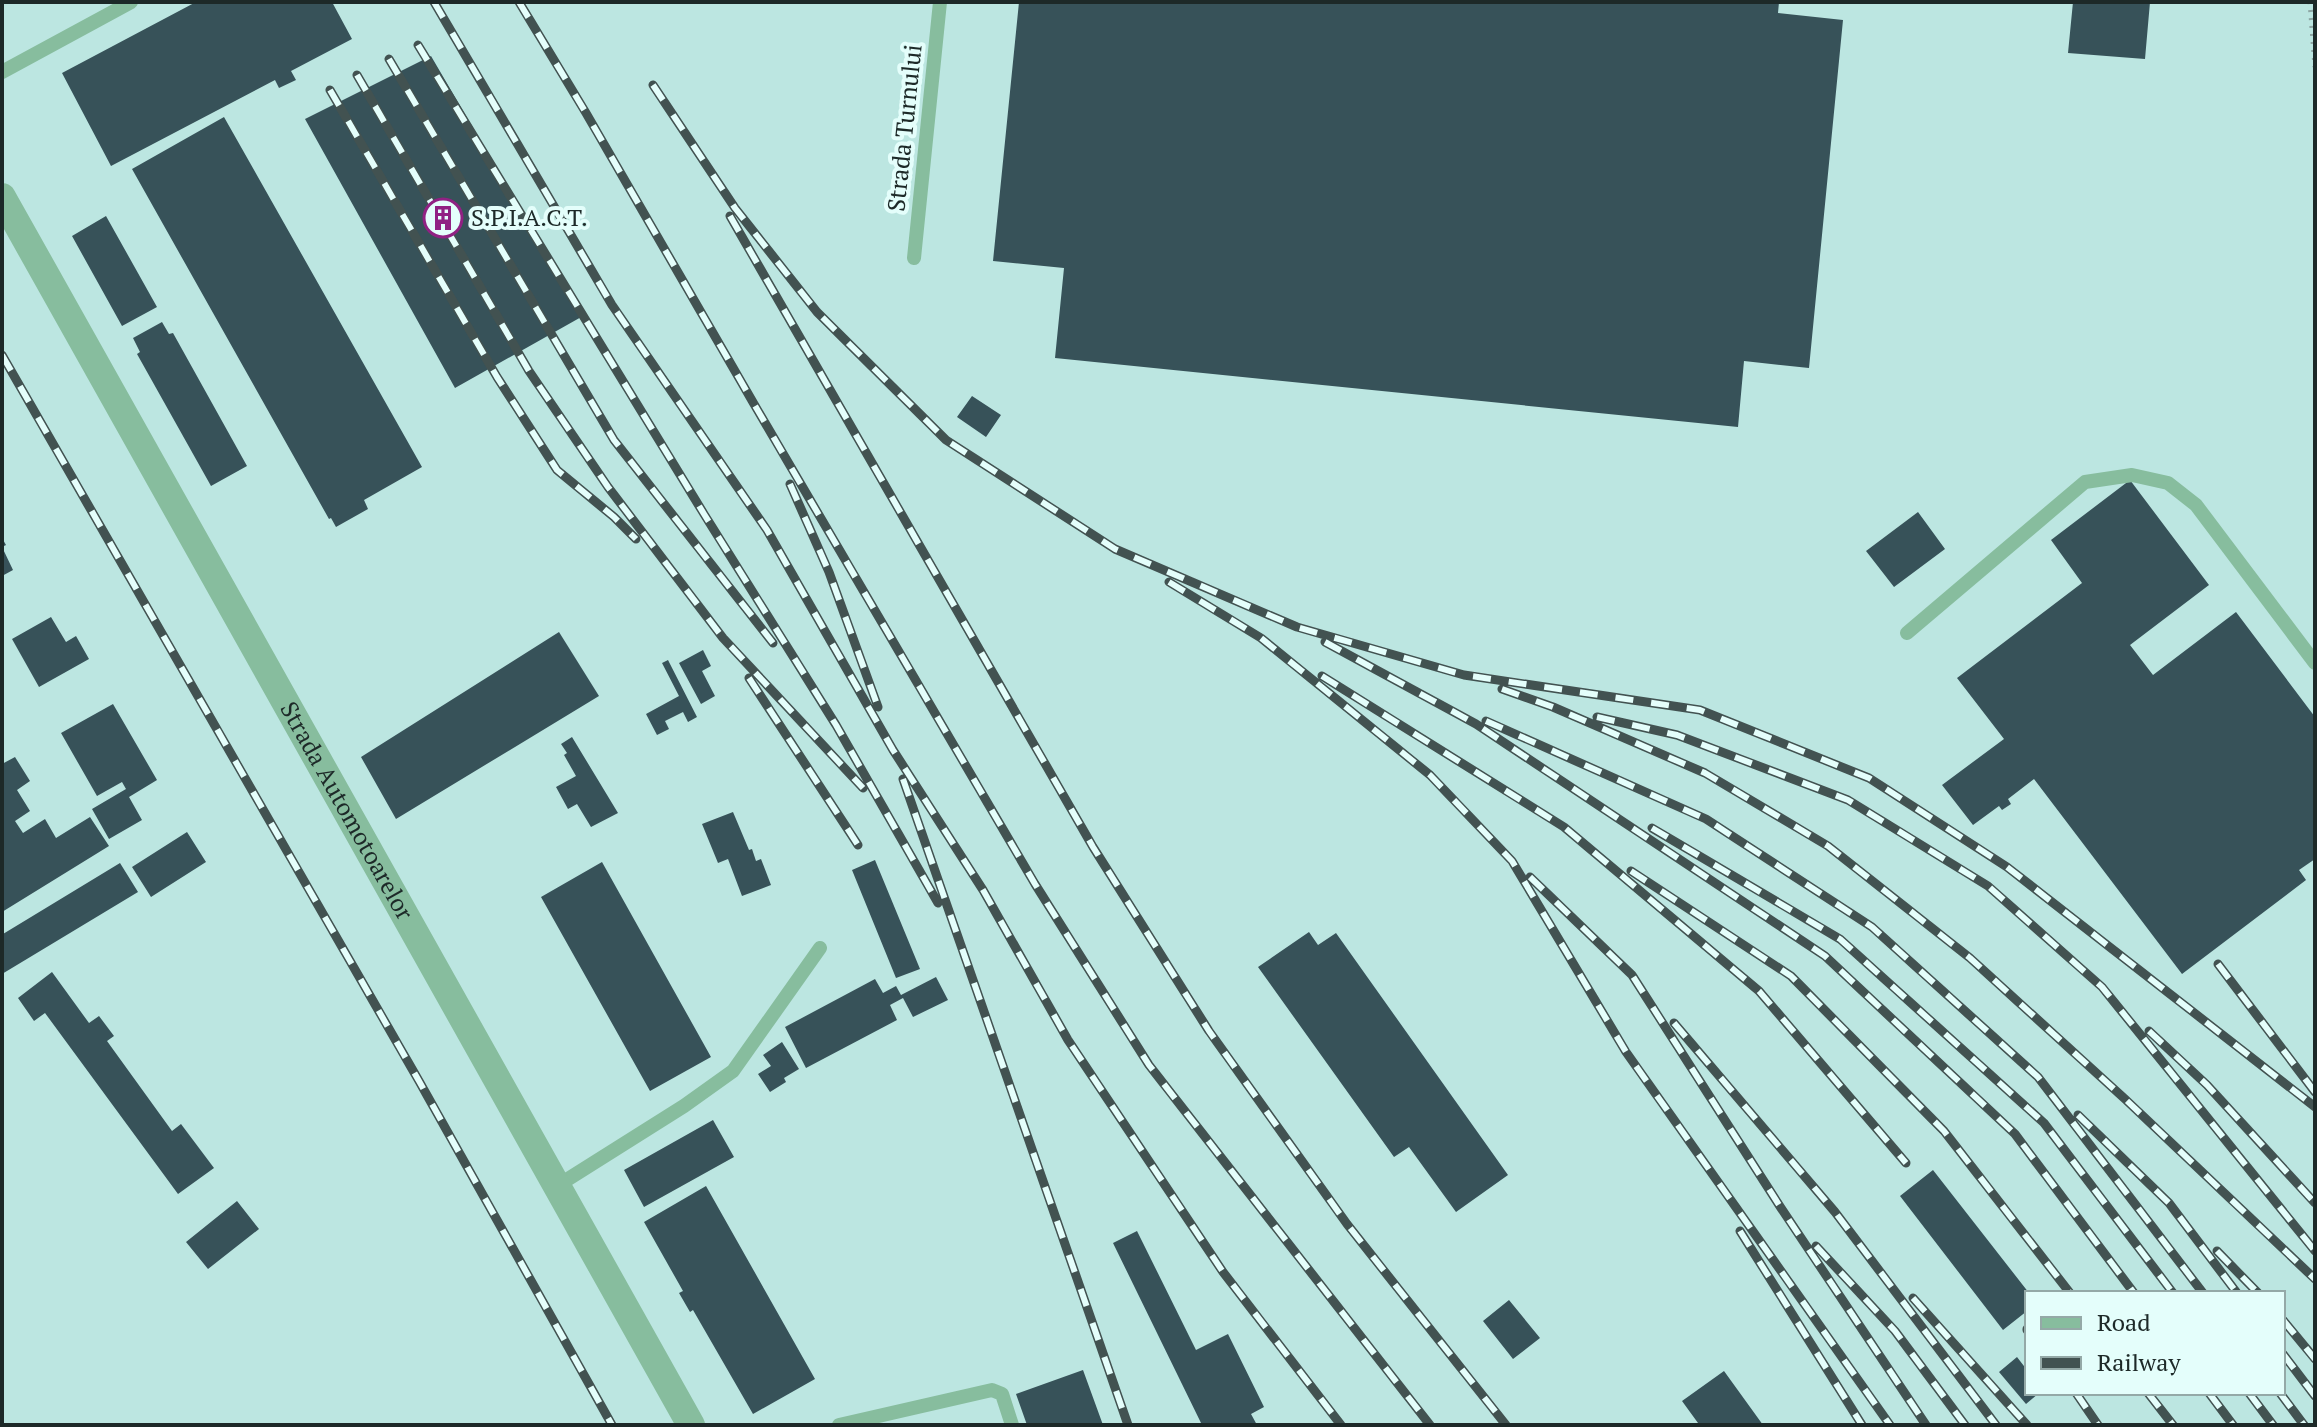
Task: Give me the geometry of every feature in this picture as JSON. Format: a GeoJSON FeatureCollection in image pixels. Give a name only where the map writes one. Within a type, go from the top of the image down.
{"type":"FeatureCollection","features":[{"type":"Feature","properties":{"kind":"street","name":"Strada Automotoarelor"},"geometry":{"type":"LineString","coordinates":[[2,197],[691,1425]]}},
{"type":"Feature","properties":{"kind":"lane"},"geometry":{"type":"LineString","coordinates":[[2,72],[131,2]]}},
{"type":"Feature","properties":{"kind":"lane","name":"Strada Turnului"},"geometry":{"type":"LineString","coordinates":[[914,258],[940,2]]}},
{"type":"Feature","properties":{"kind":"lane"},"geometry":{"type":"LineString","coordinates":[[1907,633],[2085,482],[2132,475],[2168,483],[2196,505],[2315,663]]}},
{"type":"Feature","properties":{"kind":"lane"},"geometry":{"type":"LineString","coordinates":[[557,1186],[684,1106],[733,1071],[820,948]]}},
{"type":"Feature","properties":{"kind":"lane"},"geometry":{"type":"LineString","coordinates":[[839,1425],[992,1390],[1002,1394],[1012,1425]]}},
{"type":"Feature","properties":{"kind":"path"},"geometry":{"type":"LineString","coordinates":[[2310,2],[2315,67]]}},
{"type":"Feature","properties":{"kind":"shaded area"},"geometry":{"type":"Polygon","coordinates":[[[2,2],[2315,2],[2315,1425],[2,1425],[2,2]]]}},
{"type":"Feature","properties":{"kind":"building"},"geometry":{"type":"Polygon","coordinates":[[[196,2],[332,2],[352,39],[291,71],[296,80],[279,88],[275,80],[111,166],[62,73],[196,2]]]}},
{"type":"Feature","properties":{"kind":"building"},"geometry":{"type":"Polygon","coordinates":[[[1019,2],[1779,2],[1778,13],[1843,20],[1809,368],[1744,361],[1738,427],[1055,358],[1064,268],[993,261],[1019,2]]]}},
{"type":"Feature","properties":{"kind":"building"},"geometry":{"type":"Polygon","coordinates":[[[2073,2],[2150,2],[2145,59],[2068,53],[2073,2]]]}},
{"type":"Feature","properties":{"kind":"building","name":"S.P.I.A.C.T."},"geometry":{"type":"Polygon","coordinates":[[[431,56],[583,316],[455,388],[305,119],[431,56]]]}},
{"type":"Feature","properties":{"kind":"building"},"geometry":{"type":"Polygon","coordinates":[[[224,117],[422,467],[364,500],[368,509],[336,527],[132,169],[224,117]]]}},
{"type":"Feature","properties":{"kind":"building"},"geometry":{"type":"Polygon","coordinates":[[[106,216],[157,307],[122,326],[72,236],[106,216]]]}},
{"type":"Feature","properties":{"kind":"building"},"geometry":{"type":"Polygon","coordinates":[[[162,322],[169,334],[173,333],[247,466],[211,486],[137,354],[140,352],[133,338],[162,322]]]}},
{"type":"Feature","properties":{"kind":"building"},"geometry":{"type":"Polygon","coordinates":[[[972,396],[1001,415],[986,437],[957,417],[972,396]]]}},
{"type":"Feature","properties":{"kind":"building"},"geometry":{"type":"Polygon","coordinates":[[[2130,480],[2209,585],[2130,645],[2153,675],[2236,612],[2315,717],[2315,859],[2299,870],[2306,880],[2182,974],[2034,779],[2008,799],[2011,804],[2002,810],[1999,806],[1973,825],[1942,785],[2004,739],[1957,678],[2082,583],[2051,540],[2130,480]]]}},
{"type":"Feature","properties":{"kind":"building"},"geometry":{"type":"Polygon","coordinates":[[[1918,512],[1945,549],[1894,587],[1866,551],[1918,512]]]}},
{"type":"Feature","properties":{"kind":"building"},"geometry":{"type":"Polygon","coordinates":[[[2,547],[13,570],[2,576],[2,547]]]}},
{"type":"Feature","properties":{"kind":"building"},"geometry":{"type":"Polygon","coordinates":[[[51,617],[66,642],[76,636],[89,659],[39,687],[12,639],[51,617]]]}},
{"type":"Feature","properties":{"kind":"building"},"geometry":{"type":"Polygon","coordinates":[[[559,632],[599,696],[396,819],[361,757],[559,632]]]}},
{"type":"Feature","properties":{"kind":"building"},"geometry":{"type":"Polygon","coordinates":[[[703,650],[711,666],[702,671],[715,696],[701,704],[679,663],[703,650]]]}},
{"type":"Feature","properties":{"kind":"building"},"geometry":{"type":"Polygon","coordinates":[[[668,660],[697,717],[688,722],[683,712],[665,721],[669,729],[657,735],[646,714],[679,696],[662,663],[668,660]]]}},
{"type":"Feature","properties":{"kind":"building"},"geometry":{"type":"Polygon","coordinates":[[[113,704],[157,780],[129,797],[142,820],[109,839],[92,809],[126,789],[122,782],[97,796],[61,733],[113,704]]]}},
{"type":"Feature","properties":{"kind":"building"},"geometry":{"type":"Polygon","coordinates":[[[572,737],[618,813],[591,827],[577,804],[568,809],[556,787],[576,776],[561,744],[572,737]]]}},
{"type":"Feature","properties":{"kind":"building"},"geometry":{"type":"Polygon","coordinates":[[[15,757],[30,781],[17,790],[30,811],[15,821],[23,833],[45,819],[56,838],[90,817],[109,846],[2,912],[2,764],[15,757]]]}},
{"type":"Feature","properties":{"kind":"building"},"geometry":{"type":"Polygon","coordinates":[[[733,812],[749,850],[752,849],[756,861],[761,859],[771,885],[742,896],[728,859],[718,863],[702,824],[733,812]]]}},
{"type":"Feature","properties":{"kind":"building"},"geometry":{"type":"Polygon","coordinates":[[[187,832],[206,862],[151,897],[132,867],[187,832]]]}},
{"type":"Feature","properties":{"kind":"building"},"geometry":{"type":"Polygon","coordinates":[[[875,860],[920,969],[896,978],[852,870],[875,860]]]}},
{"type":"Feature","properties":{"kind":"building"},"geometry":{"type":"Polygon","coordinates":[[[602,862],[711,1057],[650,1091],[541,897],[602,862]]]}},
{"type":"Feature","properties":{"kind":"building"},"geometry":{"type":"Polygon","coordinates":[[[120,863],[138,892],[2,974],[3,934],[120,863]]]}},
{"type":"Feature","properties":{"kind":"building"},"geometry":{"type":"Polygon","coordinates":[[[1309,932],[1318,945],[1336,933],[1508,1175],[1456,1212],[1409,1147],[1394,1157],[1258,967],[1309,932]]]}},
{"type":"Feature","properties":{"kind":"building"},"geometry":{"type":"Polygon","coordinates":[[[52,972],[89,1023],[99,1016],[114,1036],[107,1041],[172,1131],[181,1124],[214,1168],[178,1194],[45,1013],[34,1021],[18,998],[52,972]]]}},
{"type":"Feature","properties":{"kind":"building"},"geometry":{"type":"Polygon","coordinates":[[[936,977],[948,1000],[913,1017],[903,998],[890,1005],[897,1020],[806,1068],[785,1027],[875,979],[883,993],[896,986],[901,995],[936,977]]]}},
{"type":"Feature","properties":{"kind":"building"},"geometry":{"type":"Polygon","coordinates":[[[782,1042],[799,1069],[770,1092],[758,1074],[771,1066],[763,1055],[782,1042]]]}},
{"type":"Feature","properties":{"kind":"building"},"geometry":{"type":"Polygon","coordinates":[[[713,1120],[734,1157],[644,1207],[624,1170],[713,1120]]]}},
{"type":"Feature","properties":{"kind":"building"},"geometry":{"type":"Polygon","coordinates":[[[1933,1170],[2027,1291],[2025,1291],[2025,1313],[2003,1330],[1900,1196],[1933,1170]]]}},
{"type":"Feature","properties":{"kind":"building"},"geometry":{"type":"Polygon","coordinates":[[[706,1186],[815,1379],[753,1414],[693,1310],[690,1312],[679,1293],[683,1291],[644,1222],[706,1186]]]}},
{"type":"Feature","properties":{"kind":"building"},"geometry":{"type":"Polygon","coordinates":[[[237,1201],[259,1229],[208,1269],[186,1242],[237,1201]]]}},
{"type":"Feature","properties":{"kind":"building"},"geometry":{"type":"Polygon","coordinates":[[[1137,1231],[1196,1350],[1228,1334],[1264,1407],[1251,1414],[1257,1425],[1202,1425],[1113,1243],[1137,1231]]]}},
{"type":"Feature","properties":{"kind":"building"},"geometry":{"type":"Polygon","coordinates":[[[1509,1300],[1540,1338],[1513,1359],[1483,1321],[1509,1300]]]}},
{"type":"Feature","properties":{"kind":"building"},"geometry":{"type":"Polygon","coordinates":[[[2017,1357],[2025,1367],[2025,1395],[2037,1395],[2026,1404],[1999,1372],[2017,1357]]]}},
{"type":"Feature","properties":{"kind":"building"},"geometry":{"type":"Polygon","coordinates":[[[1083,1370],[1103,1425],[1027,1425],[1016,1394],[1083,1370]]]}},
{"type":"Feature","properties":{"kind":"building"},"geometry":{"type":"Polygon","coordinates":[[[1724,1371],[1763,1425],[1694,1425],[1698,1423],[1682,1401],[1724,1371]]]}},
{"type":"Feature","properties":{"kind":"railway"},"geometry":{"type":"LineString","coordinates":[[434,2],[612,305],[767,530],[893,750],[983,890],[1068,1040],[1223,1272],[1341,1425]]}},
{"type":"Feature","properties":{"kind":"railway"},"geometry":{"type":"LineString","coordinates":[[519,2],[1035,884],[1149,1065],[1430,1425]]}},
{"type":"Feature","properties":{"kind":"railway"},"geometry":{"type":"LineString","coordinates":[[418,45],[836,725],[938,903]]}},
{"type":"Feature","properties":{"kind":"railway"},"geometry":{"type":"LineString","coordinates":[[389,59],[614,440],[773,643]]}},
{"type":"Feature","properties":{"kind":"railway"},"geometry":{"type":"LineString","coordinates":[[357,75],[529,371],[608,487],[723,638],[863,788]]}},
{"type":"Feature","properties":{"kind":"railway"},"geometry":{"type":"LineString","coordinates":[[653,85],[735,208],[817,312],[946,440],[1115,549],[1297,627],[1464,675],[1700,710],[1869,778],[2007,867],[2315,1107]]}},
{"type":"Feature","properties":{"kind":"railway"},"geometry":{"type":"LineString","coordinates":[[330,90],[497,377],[557,470],[636,539]]}},
{"type":"Feature","properties":{"kind":"railway"},"geometry":{"type":"LineString","coordinates":[[730,216],[1093,847],[1209,1031],[1347,1224],[1506,1425]]}},
{"type":"Feature","properties":{"kind":"railway"},"geometry":{"type":"LineString","coordinates":[[2,355],[419,1081],[612,1425]]}},
{"type":"Feature","properties":{"kind":"railway"},"geometry":{"type":"LineString","coordinates":[[790,484],[829,572],[878,707]]}},
{"type":"Feature","properties":{"kind":"railway"},"geometry":{"type":"LineString","coordinates":[[1169,582],[1261,638],[1430,775],[1512,861],[1626,1052],[1890,1425]]}},
{"type":"Feature","properties":{"kind":"railway"},"geometry":{"type":"LineString","coordinates":[[1325,642],[1476,724],[1825,956],[2015,1134],[2133,1291]]}},
{"type":"Feature","properties":{"kind":"railway"},"geometry":{"type":"LineString","coordinates":[[1322,676],[1564,827],[1759,991],[1906,1163]]}},
{"type":"Feature","properties":{"kind":"railway"},"geometry":{"type":"LineString","coordinates":[[749,678],[858,845]]}},
{"type":"Feature","properties":{"kind":"railway"},"geometry":{"type":"LineString","coordinates":[[1502,689],[1553,707],[1705,773],[1828,846],[1970,958],[2315,1279]]}},
{"type":"Feature","properties":{"kind":"railway"},"geometry":{"type":"LineString","coordinates":[[1597,717],[1677,735],[1848,800],[1988,886],[2102,987],[2315,1251]]}},
{"type":"Feature","properties":{"kind":"railway"},"geometry":{"type":"LineString","coordinates":[[1486,721],[1706,819],[1872,927],[2038,1077],[2201,1291]]}},
{"type":"Feature","properties":{"kind":"railway"},"geometry":{"type":"LineString","coordinates":[[903,779],[1128,1425]]}},
{"type":"Feature","properties":{"kind":"railway"},"geometry":{"type":"LineString","coordinates":[[1652,828],[1840,939],[2044,1123],[2171,1291]]}},
{"type":"Feature","properties":{"kind":"railway"},"geometry":{"type":"LineString","coordinates":[[1631,871],[1791,976],[1944,1131],[2068,1291]]}},
{"type":"Feature","properties":{"kind":"railway"},"geometry":{"type":"LineString","coordinates":[[1530,877],[1632,975],[1781,1208],[1926,1425]]}},
{"type":"Feature","properties":{"kind":"railway"},"geometry":{"type":"LineString","coordinates":[[2218,964],[2315,1092]]}},
{"type":"Feature","properties":{"kind":"railway"},"geometry":{"type":"LineString","coordinates":[[1674,1023],[1835,1212],[1996,1425]]}},
{"type":"Feature","properties":{"kind":"railway"},"geometry":{"type":"LineString","coordinates":[[2149,1031],[2207,1085],[2315,1203]]}},
{"type":"Feature","properties":{"kind":"railway"},"geometry":{"type":"LineString","coordinates":[[2078,1115],[2169,1203],[2235,1291]]}},
{"type":"Feature","properties":{"kind":"railway"},"geometry":{"type":"LineString","coordinates":[[1740,1231],[1862,1425]]}},
{"type":"Feature","properties":{"kind":"railway"},"geometry":{"type":"LineString","coordinates":[[1816,1246],[1895,1331],[1965,1425]]}},
{"type":"Feature","properties":{"kind":"railway"},"geometry":{"type":"LineString","coordinates":[[2217,1251],[2256,1291]]}},
{"type":"Feature","properties":{"kind":"railway"},"geometry":{"type":"LineString","coordinates":[[1913,1298],[2027,1425]]}},
{"type":"Feature","properties":{"kind":"railway"},"geometry":{"type":"LineString","coordinates":[[2285,1322],[2315,1359]]}},
{"type":"Feature","properties":{"kind":"railway"},"geometry":{"type":"LineString","coordinates":[[2285,1357],[2315,1396]]}},
{"type":"Feature","properties":{"kind":"railway"},"geometry":{"type":"LineString","coordinates":[[2077,1395],[2098,1425]]}},
{"type":"Feature","properties":{"kind":"railway"},"geometry":{"type":"LineString","coordinates":[[2150,1395],[2173,1425]]}},
{"type":"Feature","properties":{"kind":"railway"},"geometry":{"type":"LineString","coordinates":[[2210,1395],[2233,1425]]}},
{"type":"Feature","properties":{"kind":"railway"},"geometry":{"type":"LineString","coordinates":[[2250,1395],[2273,1425]]}},
{"type":"Feature","properties":{"kind":"railway"},"geometry":{"type":"LineString","coordinates":[[2282,1395],[2304,1425]]}},
{"type":"Feature","properties":{"kind":"place","name":"S.P.I.A.C.T."},"geometry":{"type":"Point","coordinates":[443,218]}}]}
